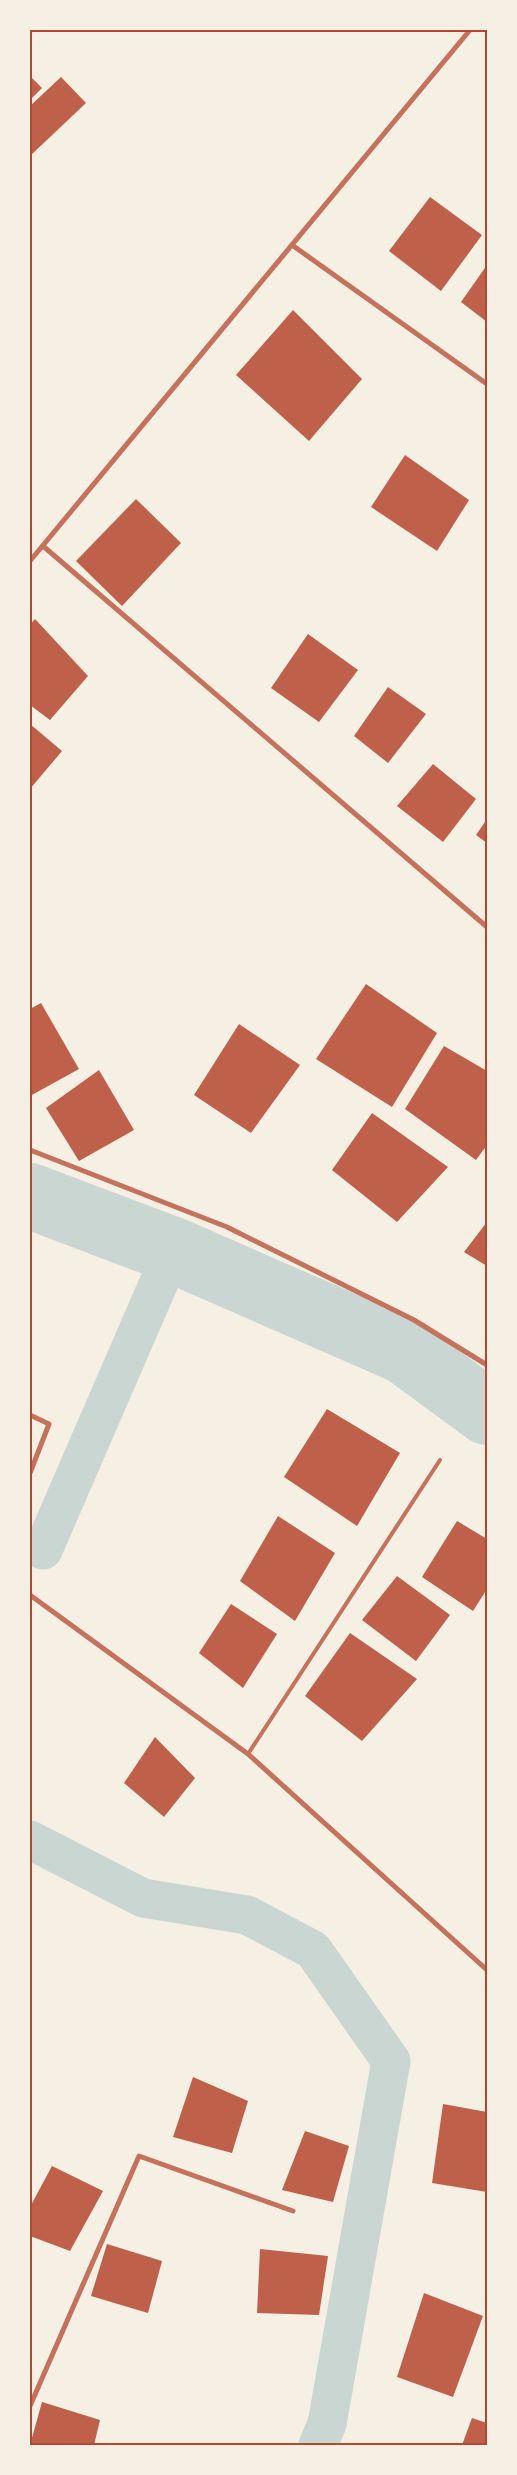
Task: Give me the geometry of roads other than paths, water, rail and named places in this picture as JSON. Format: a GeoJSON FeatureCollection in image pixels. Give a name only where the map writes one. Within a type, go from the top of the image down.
{"type":"FeatureCollection","features":[{"type":"Feature","properties":{"kind":"street"},"geometry":{"type":"LineString","coordinates":[[30,561],[470,30]]}},
{"type":"Feature","properties":{"kind":"street"},"geometry":{"type":"LineString","coordinates":[[292,245],[487,384]]}},
{"type":"Feature","properties":{"kind":"street"},"geometry":{"type":"LineString","coordinates":[[43,546],[487,927]]}},
{"type":"Feature","properties":{"kind":"street"},"geometry":{"type":"LineString","coordinates":[[30,1150],[226,1227],[414,1320],[487,1365]]}},
{"type":"Feature","properties":{"kind":"street"},"geometry":{"type":"LineString","coordinates":[[30,1414],[49,1424],[30,1473]]}},
{"type":"Feature","properties":{"kind":"street"},"geometry":{"type":"LineString","coordinates":[[30,1595],[248,1754],[487,1970]]}},
{"type":"Feature","properties":{"kind":"street"},"geometry":{"type":"LineString","coordinates":[[30,2406],[139,2156],[293,2211]]}},
{"type":"Feature","properties":{"kind":"lane"},"geometry":{"type":"LineString","coordinates":[[248,1754],[440,1460]]}},
{"type":"Feature","properties":{"kind":"waterway"},"geometry":{"type":"LineString","coordinates":[[30,1196],[173,1250],[404,1351],[487,1412]]}},
{"type":"Feature","properties":{"kind":"waterway"},"geometry":{"type":"LineString","coordinates":[[43,1550],[173,1250]]}},
{"type":"Feature","properties":{"kind":"waterway"},"geometry":{"type":"LineString","coordinates":[[30,1840],[143,1898],[247,1915],[313,1950],[391,2061],[327,2424],[318,2445]]}}]}
